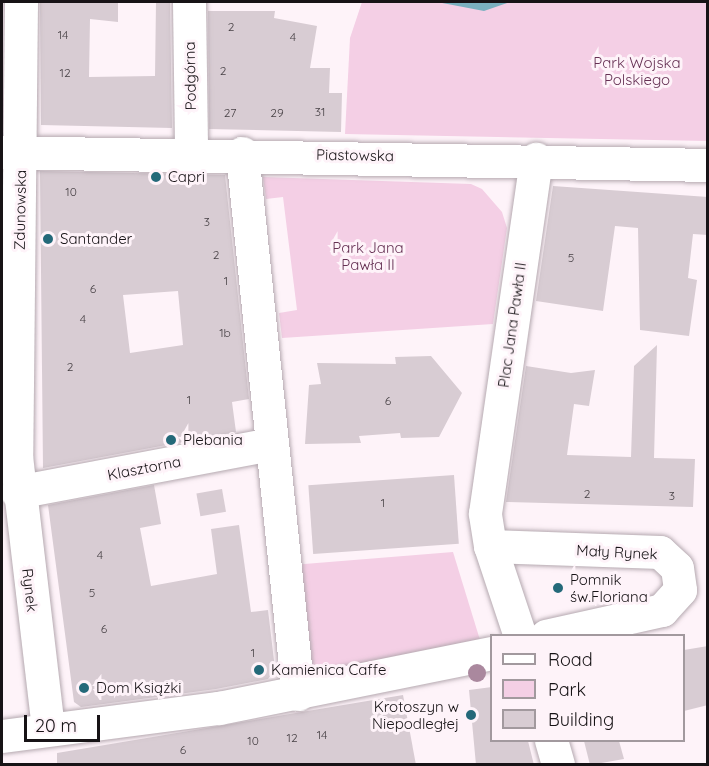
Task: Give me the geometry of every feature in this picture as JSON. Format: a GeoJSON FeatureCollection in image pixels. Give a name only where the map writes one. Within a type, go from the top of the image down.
{"type":"FeatureCollection","features":[{"type":"Feature","properties":{"kind":"street","name":"Zdunowska"},"geometry":{"type":"LineString","coordinates":[[9,418],[11,151],[21,2]]}},
{"type":"Feature","properties":{"kind":"street","name":"Podgórna"},"geometry":{"type":"LineString","coordinates":[[189,2],[191,151]]}},
{"type":"Feature","properties":{"kind":"street","name":"Piastowska"},"geometry":{"type":"LineString","coordinates":[[11,151],[191,151],[708,165]]}},
{"type":"Feature","properties":{"kind":"street"},"geometry":{"type":"LineString","coordinates":[[242,153],[261,314],[271,444],[298,694]]}},
{"type":"Feature","properties":{"kind":"street","name":"Plac Jana Pawła II"},"geometry":{"type":"LineString","coordinates":[[490,546],[488,491],[536,159]]}},
{"type":"Feature","properties":{"kind":"street","name":"Rynek"},"geometry":{"type":"LineString","coordinates":[[9,418],[48,729]]}},
{"type":"Feature","properties":{"kind":"street","name":"Klasztorna"},"geometry":{"type":"LineString","coordinates":[[17,492],[271,444]]}},
{"type":"Feature","properties":{"kind":"street"},"geometry":{"type":"LineString","coordinates":[[490,546],[519,634]]}},
{"type":"Feature","properties":{"kind":"street","name":"Mały Rynek"},"geometry":{"type":"LineString","coordinates":[[490,546],[660,552],[677,568],[680,590],[662,610],[555,634]]}},
{"type":"Feature","properties":{"kind":"street"},"geometry":{"type":"LineString","coordinates":[[2,736],[298,694],[490,653]]}},
{"type":"Feature","properties":{"kind":"street"},"geometry":{"type":"LineString","coordinates":[[551,742],[558,765]]}},
{"type":"Feature","properties":{"kind":"green space","name":"Park Wojska Polskiego"},"geometry":{"type":"Polygon","coordinates":[[[362,2],[707,2],[707,141],[345,134],[350,38],[362,2]]]}},
{"type":"Feature","properties":{"kind":"green space","name":"Park Jana Pawła II"},"geometry":{"type":"Polygon","coordinates":[[[263,177],[471,184],[482,189],[502,212],[507,228],[493,324],[282,338],[279,313],[297,310],[283,197],[266,199],[263,177]]]}},
{"type":"Feature","properties":{"kind":"green space"},"geometry":{"type":"Polygon","coordinates":[[[453,552],[480,640],[300,677],[292,565],[453,552]]]}},
{"type":"Feature","properties":{"kind":"water"},"geometry":{"type":"Polygon","coordinates":[[[437,2],[510,2],[484,11],[437,2]]]}},
{"type":"Feature","properties":{"kind":"building"},"geometry":{"type":"Polygon","coordinates":[[[40,2],[118,2],[118,22],[90,19],[89,77],[155,76],[156,2],[170,2],[172,128],[41,125],[40,2]]]}},
{"type":"Feature","properties":{"kind":"building"},"geometry":{"type":"Polygon","coordinates":[[[208,11],[275,11],[274,18],[317,26],[310,68],[330,68],[329,93],[342,93],[341,132],[209,129],[208,11]]]}},
{"type":"Feature","properties":{"kind":"building"},"geometry":{"type":"Polygon","coordinates":[[[40,171],[225,175],[249,399],[232,402],[236,432],[43,468],[40,171]],[[178,291],[123,295],[130,353],[183,345],[178,291]]]}},
{"type":"Feature","properties":{"kind":"building"},"geometry":{"type":"Polygon","coordinates":[[[553,186],[708,197],[708,235],[693,234],[688,278],[697,280],[689,336],[640,330],[638,228],[615,226],[603,311],[536,301],[553,186]]]}},
{"type":"Feature","properties":{"kind":"building"},"geometry":{"type":"Polygon","coordinates":[[[657,345],[654,458],[695,459],[693,507],[506,502],[526,366],[571,373],[595,370],[589,406],[574,404],[567,455],[631,457],[634,366],[657,345]]]}},
{"type":"Feature","properties":{"kind":"building"},"geometry":{"type":"Polygon","coordinates":[[[431,356],[462,393],[439,437],[401,438],[400,433],[359,436],[361,443],[305,444],[309,385],[321,384],[317,363],[396,364],[395,357],[431,356]]]}},
{"type":"Feature","properties":{"kind":"building"},"geometry":{"type":"Polygon","coordinates":[[[454,475],[459,544],[313,554],[308,485],[454,475]]]}},
{"type":"Feature","properties":{"kind":"building"},"geometry":{"type":"Polygon","coordinates":[[[154,485],[161,524],[140,528],[151,586],[217,574],[211,529],[239,525],[251,612],[268,610],[275,669],[268,679],[216,689],[81,707],[74,702],[48,505],[154,485]]]}},
{"type":"Feature","properties":{"kind":"building"},"geometry":{"type":"Polygon","coordinates":[[[222,489],[226,512],[200,516],[196,494],[222,489]]]}},
{"type":"Feature","properties":{"kind":"building"},"geometry":{"type":"Polygon","coordinates":[[[708,646],[708,705],[685,711],[685,650],[708,646]]]}},
{"type":"Feature","properties":{"kind":"building"},"geometry":{"type":"Polygon","coordinates":[[[490,687],[490,742],[528,742],[534,765],[476,765],[469,690],[490,687]]]}},
{"type":"Feature","properties":{"kind":"building"},"geometry":{"type":"Polygon","coordinates":[[[403,695],[416,765],[57,765],[57,753],[403,695]]]}},
{"type":"Feature","properties":{"kind":"building"},"geometry":{"type":"Polygon","coordinates":[[[584,742],[619,742],[624,759],[590,765],[584,742]]]}},
{"type":"Feature","properties":{"kind":"place","name":"Capri"},"geometry":{"type":"Point","coordinates":[156,177]}},
{"type":"Feature","properties":{"kind":"place","name":"Santander"},"geometry":{"type":"Point","coordinates":[48,239]}},
{"type":"Feature","properties":{"kind":"place","name":"Plebania"},"geometry":{"type":"Point","coordinates":[171,440]}},
{"type":"Feature","properties":{"kind":"place","name":"Pomnik św.Floriana"},"geometry":{"type":"Point","coordinates":[558,588]}},
{"type":"Feature","properties":{"kind":"place","name":"Kamienica Caffe"},"geometry":{"type":"Point","coordinates":[259,670]}},
{"type":"Feature","properties":{"kind":"place","name":"Dom Książki"},"geometry":{"type":"Point","coordinates":[84,688]}},
{"type":"Feature","properties":{"kind":"place","name":"Krotoszyn w Niepodległej"},"geometry":{"type":"Point","coordinates":[471,715]}}]}
